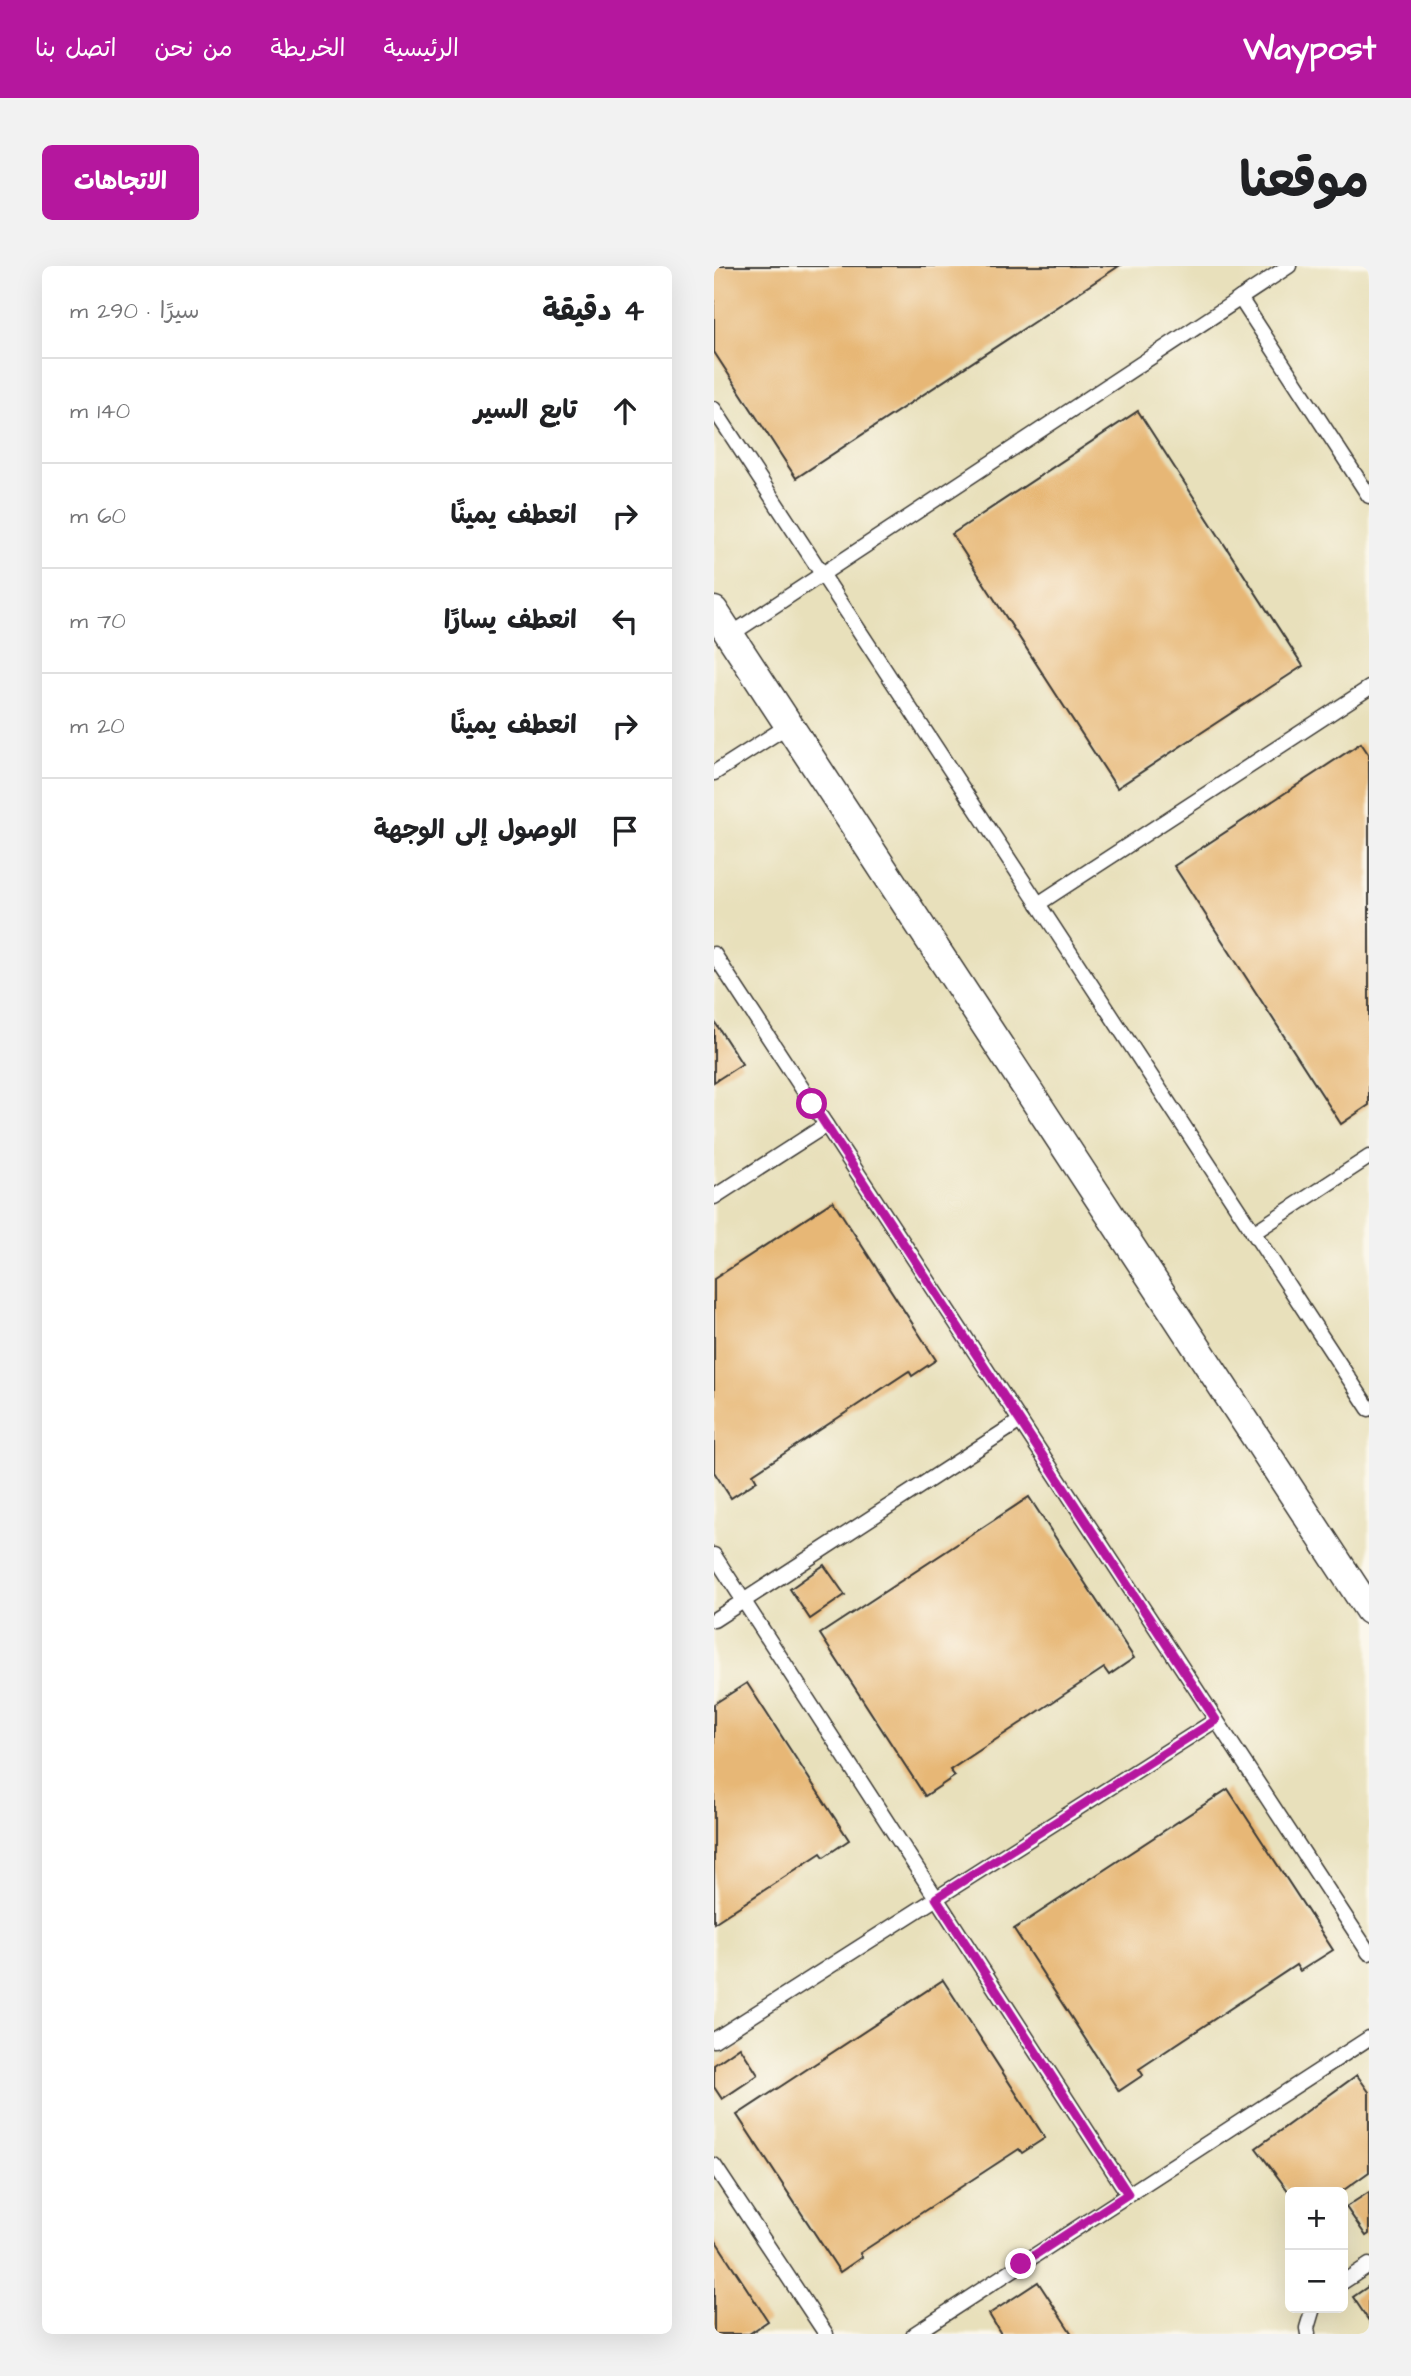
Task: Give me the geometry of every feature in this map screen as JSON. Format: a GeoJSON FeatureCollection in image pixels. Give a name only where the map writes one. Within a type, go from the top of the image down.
{"type":"FeatureCollection","features":[{"type":"Feature","properties":{"kind":"street"},"geometry":{"type":"LineString","coordinates":[[714,611],[1369,1610]]}},
{"type":"Feature","properties":{"kind":"lane"},"geometry":{"type":"LineString","coordinates":[[730,635],[1289,266]]}},
{"type":"Feature","properties":{"kind":"lane"},"geometry":{"type":"LineString","coordinates":[[1240,298],[1369,496]]}},
{"type":"Feature","properties":{"kind":"lane"},"geometry":{"type":"LineString","coordinates":[[714,408],[1369,1409]]}},
{"type":"Feature","properties":{"kind":"lane"},"geometry":{"type":"LineString","coordinates":[[1038,904],[1369,688]]}},
{"type":"Feature","properties":{"kind":"lane"},"geometry":{"type":"LineString","coordinates":[[714,773],[789,725]]}},
{"type":"Feature","properties":{"kind":"lane"},"geometry":{"type":"LineString","coordinates":[[714,954],[1369,1953]]}},
{"type":"Feature","properties":{"kind":"lane"},"geometry":{"type":"LineString","coordinates":[[714,1197],[826,1125]]}},
{"type":"Feature","properties":{"kind":"lane"},"geometry":{"type":"LineString","coordinates":[[1253,1233],[1369,1157]]}},
{"type":"Feature","properties":{"kind":"lane"},"geometry":{"type":"LineString","coordinates":[[714,1620],[1020,1421]]}},
{"type":"Feature","properties":{"kind":"lane"},"geometry":{"type":"LineString","coordinates":[[714,1555],[1128,2194]]}},
{"type":"Feature","properties":{"kind":"lane"},"geometry":{"type":"LineString","coordinates":[[714,2040],[1216,1720]]}},
{"type":"Feature","properties":{"kind":"lane"},"geometry":{"type":"LineString","coordinates":[[914,2334],[1369,2038]]}},
{"type":"Feature","properties":{"kind":"lane"},"geometry":{"type":"LineString","coordinates":[[714,2165],[826,2334]]}},
{"type":"Feature","properties":{"kind":"lane"},"geometry":{"type":"LineString","coordinates":[[1348,2279],[1369,2265]]}},
{"type":"Feature","properties":{"kind":"lane"},"geometry":{"type":"LineString","coordinates":[[1308,2334],[1311,2313]]}},
{"type":"Feature","properties":{"kind":"building"},"geometry":{"type":"Polygon","coordinates":[[[714,266],[1119,266],[796,478],[714,352],[714,266]]]}},
{"type":"Feature","properties":{"kind":"building"},"geometry":{"type":"Polygon","coordinates":[[[1138,411],[1303,666],[1117,788],[952,534],[1138,411]]]}},
{"type":"Feature","properties":{"kind":"building"},"geometry":{"type":"Polygon","coordinates":[[[1361,743],[1369,755],[1369,1105],[1341,1124],[1174,866],[1361,743]]]}},
{"type":"Feature","properties":{"kind":"building"},"geometry":{"type":"Polygon","coordinates":[[[714,1021],[742,1064],[714,1082],[714,1021]]]}},
{"type":"Feature","properties":{"kind":"building"},"geometry":{"type":"Polygon","coordinates":[[[833,1201],[936,1360],[912,1376],[909,1371],[753,1474],[757,1481],[731,1498],[714,1472],[714,1279],[833,1201]]]}},
{"type":"Feature","properties":{"kind":"building"},"geometry":{"type":"Polygon","coordinates":[[[1029,1497],[1134,1658],[1109,1675],[1104,1668],[950,1770],[955,1776],[925,1796],[820,1634],[1029,1497]]]}},
{"type":"Feature","properties":{"kind":"building"},"geometry":{"type":"Polygon","coordinates":[[[824,1565],[845,1595],[810,1619],[790,1589],[824,1565]]]}},
{"type":"Feature","properties":{"kind":"building"},"geometry":{"type":"Polygon","coordinates":[[[747,1683],[849,1840],[824,1857],[821,1853],[714,1923],[714,1704],[747,1683]]]}},
{"type":"Feature","properties":{"kind":"building"},"geometry":{"type":"Polygon","coordinates":[[[1228,1789],[1333,1950],[1300,1971],[1296,1965],[1139,2069],[1143,2075],[1119,2091],[1014,1929],[1228,1789]]]}},
{"type":"Feature","properties":{"kind":"building"},"geometry":{"type":"Polygon","coordinates":[[[943,1980],[1045,2138],[1022,2153],[1019,2149],[860,2253],[862,2257],[840,2272],[737,2115],[943,1980]]]}},
{"type":"Feature","properties":{"kind":"building"},"geometry":{"type":"Polygon","coordinates":[[[740,2047],[758,2075],[722,2099],[714,2087],[714,2065],[740,2047]]]}},
{"type":"Feature","properties":{"kind":"building"},"geometry":{"type":"Polygon","coordinates":[[[1357,2075],[1369,2092],[1369,2172],[1348,2187],[1285,2187],[1256,2148],[1357,2075]]]}},
{"type":"Feature","properties":{"kind":"building"},"geometry":{"type":"Polygon","coordinates":[[[1369,2192],[1369,2234],[1366,2236],[1348,2210],[1348,2206],[1369,2192]]]}},
{"type":"Feature","properties":{"kind":"building"},"geometry":{"type":"Polygon","coordinates":[[[714,2238],[768,2321],[749,2334],[714,2334],[714,2238]]]}},
{"type":"Feature","properties":{"kind":"building"},"geometry":{"type":"Polygon","coordinates":[[[1038,2282],[1072,2334],[1001,2334],[989,2314],[1038,2282]]]}},
{"type":"Feature","properties":{"kind":"building"},"geometry":{"type":"Polygon","coordinates":[[[1369,2286],[1369,2321],[1353,2297],[1369,2286]]]}},
{"type":"Feature","properties":{"kind":"route"},"geometry":{"type":"LineString","coordinates":[[812,1104],[1216,1720],[936,1898],[1128,2194],[1021,2264]]}}]}
